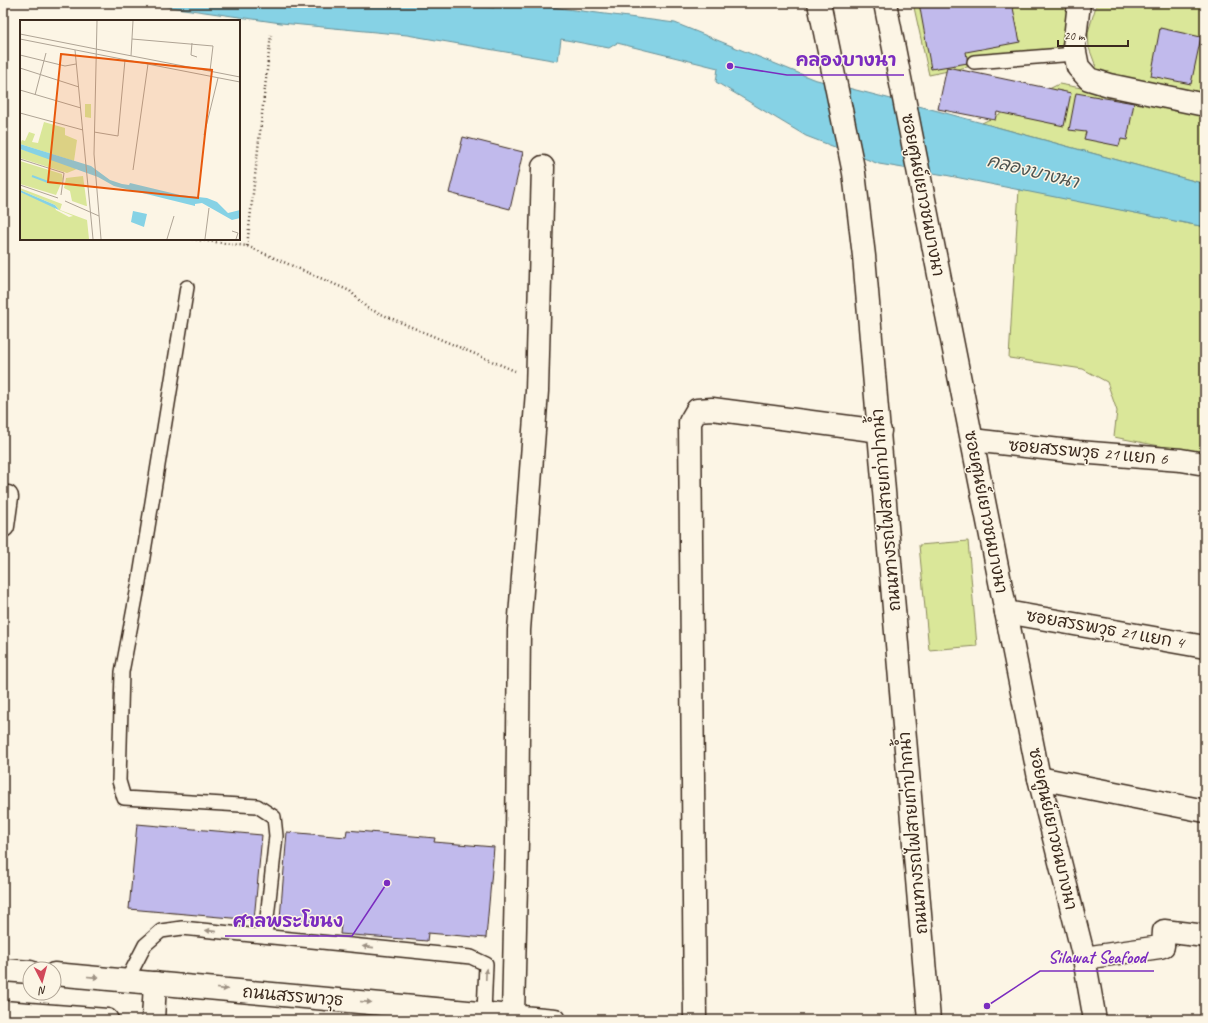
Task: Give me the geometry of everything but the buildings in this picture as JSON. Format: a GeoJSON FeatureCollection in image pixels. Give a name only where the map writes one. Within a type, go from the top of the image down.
{"type":"FeatureCollection","features":[{"type":"Feature","properties":{"kind":"street","name":"ถนนทางรถไฟสายเก่าปากน้ำ"},"geometry":{"type":"LineString","coordinates":[[819,3],[854,173],[864,256],[929,1020]]}},
{"type":"Feature","properties":{"kind":"street","name":"ซอยศูนย์เยาวชนบางนา"},"geometry":{"type":"LineString","coordinates":[[885,3],[1039,778],[1084,958],[1095,1020]]}},
{"type":"Feature","properties":{"kind":"street"},"geometry":{"type":"LineString","coordinates":[[1079,3],[1074,47],[1078,67],[1089,79],[1109,85],[1205,105]]}},
{"type":"Feature","properties":{"kind":"street"},"geometry":{"type":"LineString","coordinates":[[513,1016],[517,840],[519,630],[538,381],[543,167]]}},
{"type":"Feature","properties":{"kind":"street"},"geometry":{"type":"LineString","coordinates":[[695,1020],[690,422],[697,410],[712,409],[880,431]]}},
{"type":"Feature","properties":{"kind":"street","name":"ซอยสรรพวุธ 21 แยก 6"},"geometry":{"type":"LineString","coordinates":[[972,440],[1078,452],[1181,460],[1205,464]]}},
{"type":"Feature","properties":{"kind":"street"},"geometry":{"type":"LineString","coordinates":[[3,526],[7,497]]}},
{"type":"Feature","properties":{"kind":"street","name":"ซอยสรรพวุธ 21 แยก 4"},"geometry":{"type":"LineString","coordinates":[[1006,612],[1205,647]]}},
{"type":"Feature","properties":{"kind":"street"},"geometry":{"type":"LineString","coordinates":[[1039,778],[1205,811]]}},
{"type":"Feature","properties":{"kind":"street"},"geometry":{"type":"LineString","coordinates":[[1084,958],[1163,946],[1164,930],[1205,936]]}},
{"type":"Feature","properties":{"kind":"street"},"geometry":{"type":"LineString","coordinates":[[3,970],[22,971]]}},
{"type":"Feature","properties":{"kind":"street","name":"ถนนสรรพาวุธ"},"geometry":{"type":"LineString","coordinates":[[62,975],[555,1020]]}},
{"type":"Feature","properties":{"kind":"street"},"geometry":{"type":"LineString","coordinates":[[153,1020],[155,983]]}},
{"type":"Feature","properties":{"kind":"street"},"geometry":{"type":"LineString","coordinates":[[10,1015],[107,1020]]}},
{"type":"Feature","properties":{"kind":"lane"},"geometry":{"type":"LineString","coordinates":[[974,62],[1075,54]]}},
{"type":"Feature","properties":{"kind":"lane"},"geometry":{"type":"LineString","coordinates":[[187,287],[139,582],[122,672],[119,781],[124,798],[257,806],[274,817],[276,836],[265,936]]}},
{"type":"Feature","properties":{"kind":"lane"},"geometry":{"type":"LineString","coordinates":[[126,980],[145,945],[161,931],[182,928],[471,957],[486,964],[484,1013]]}},
{"type":"Feature","properties":{"kind":"path"},"geometry":{"type":"LineString","coordinates":[[247,246],[271,35]]}},
{"type":"Feature","properties":{"kind":"path"},"geometry":{"type":"LineString","coordinates":[[200,240],[247,246],[350,291],[367,308],[538,381]]}},
{"type":"Feature","properties":{"kind":"green space"},"geometry":{"type":"Polygon","coordinates":[[[913,3],[1068,3],[1062,47],[929,75],[913,3]]]}},
{"type":"Feature","properties":{"kind":"green space"},"geometry":{"type":"Polygon","coordinates":[[[1097,3],[1205,3],[1205,94],[1098,72],[1089,48],[1088,32],[1097,3]]]}},
{"type":"Feature","properties":{"kind":"green space"},"geometry":{"type":"Polygon","coordinates":[[[1059,84],[1205,112],[1205,184],[982,123],[1059,84]]]}},
{"type":"Feature","properties":{"kind":"green space"},"geometry":{"type":"Polygon","coordinates":[[[1019,189],[1205,227],[1205,455],[1114,437],[1117,411],[1107,382],[1083,369],[1009,358],[1019,189]]]}},
{"type":"Feature","properties":{"kind":"green space"},"geometry":{"type":"Polygon","coordinates":[[[968,541],[977,646],[929,650],[919,545],[968,541]]]}},
{"type":"Feature","properties":{"kind":"water"},"geometry":{"type":"Polygon","coordinates":[[[131,3],[452,3],[494,8],[495,3],[520,3],[675,23],[813,79],[938,111],[1205,184],[1205,227],[945,175],[879,164],[806,136],[716,82],[718,68],[617,43],[609,48],[561,39],[558,61],[407,35],[281,23],[149,4],[131,3]]]}},
{"type":"Feature","properties":{"kind":"place","name":"คลองบางนา"},"geometry":{"type":"Point","coordinates":[730,66]}},
{"type":"Feature","properties":{"kind":"place","name":"ศาลพระโขนง"},"geometry":{"type":"Point","coordinates":[387,883]}},
{"type":"Feature","properties":{"kind":"place","name":"Silawat Seafood"},"geometry":{"type":"Point","coordinates":[987,1006]}}]}
